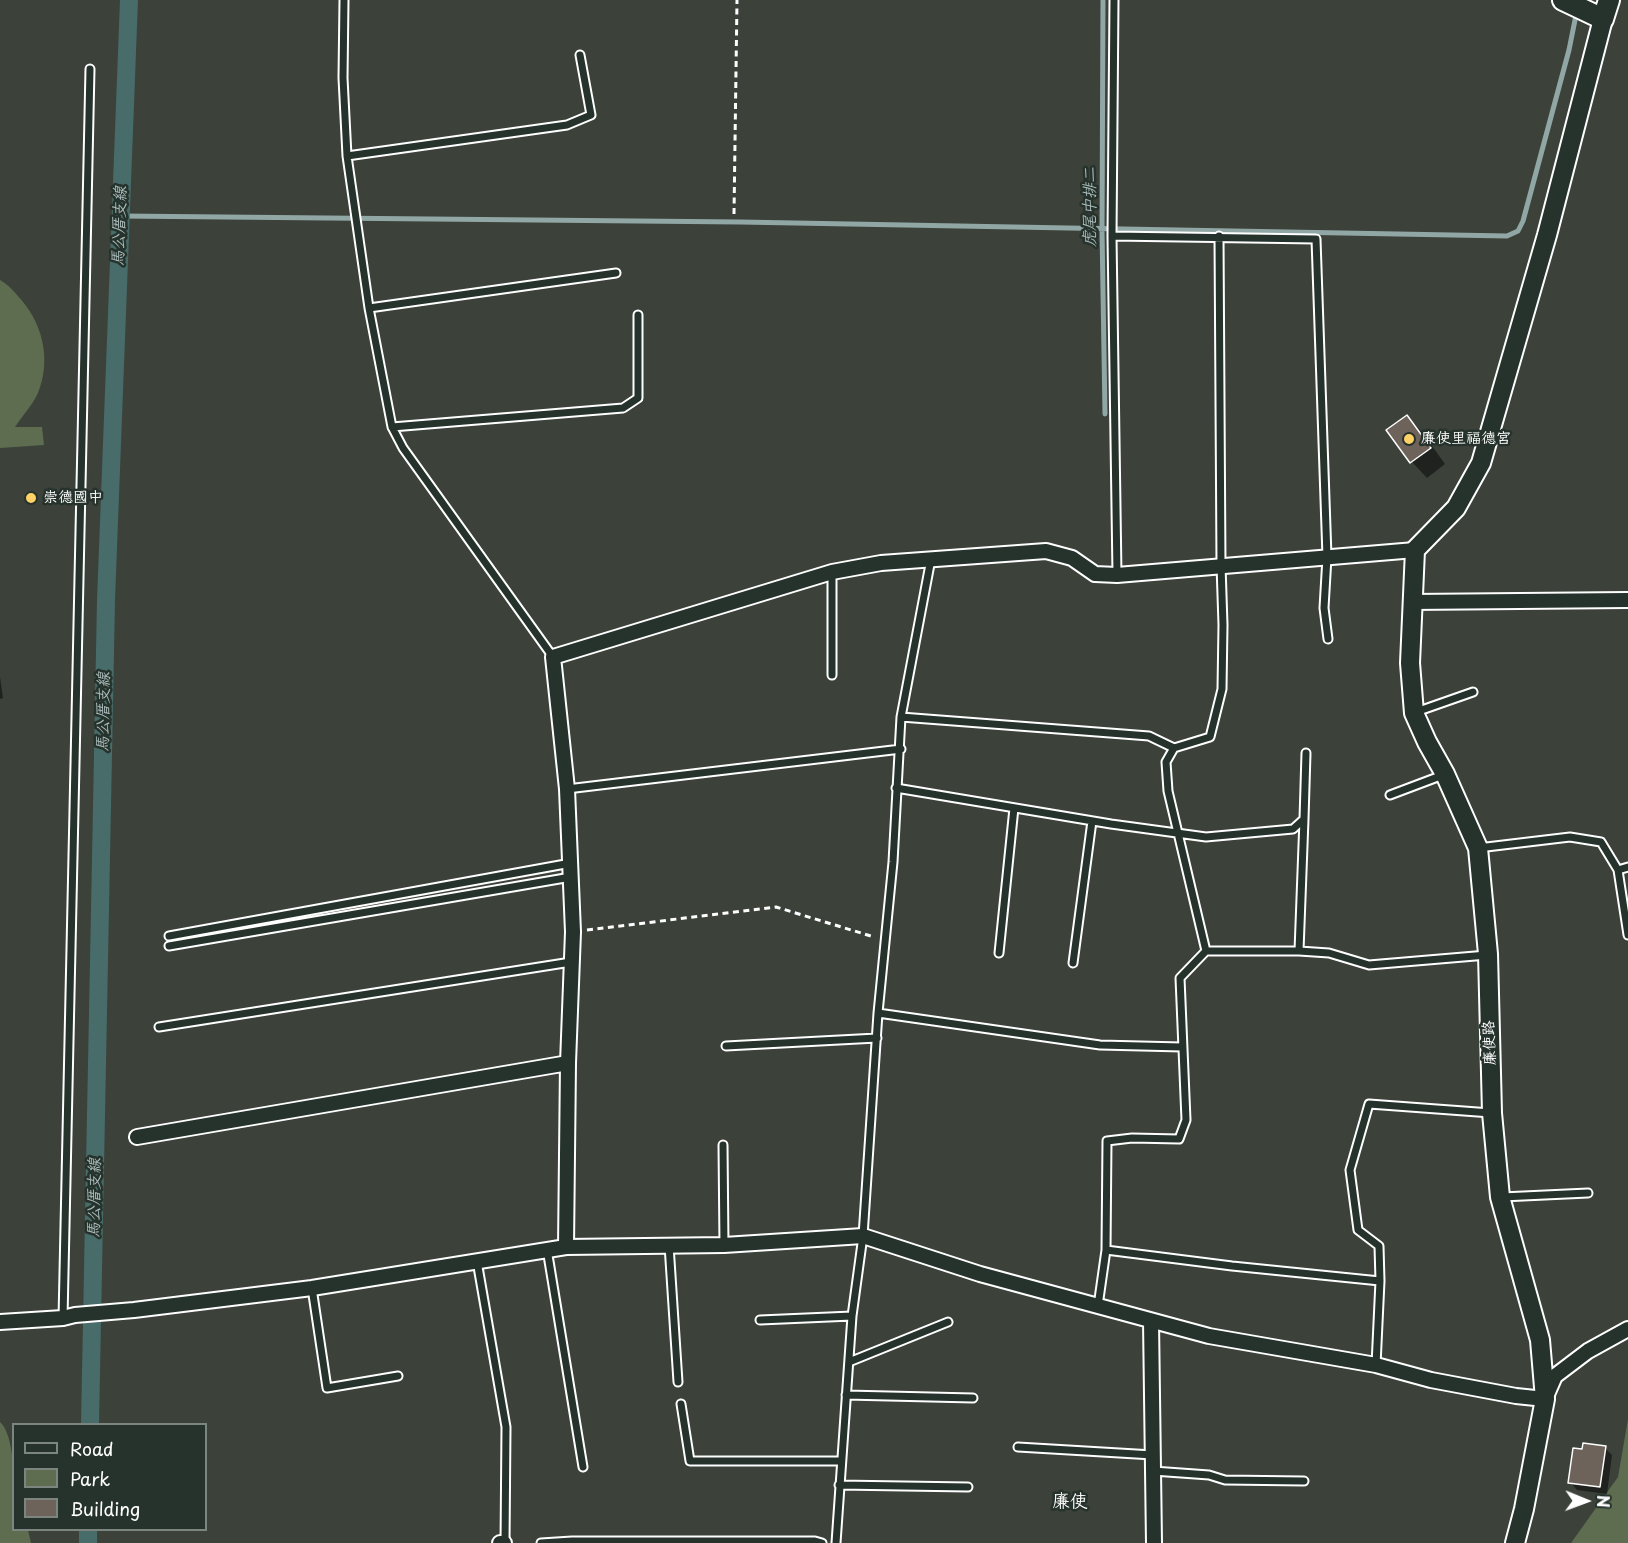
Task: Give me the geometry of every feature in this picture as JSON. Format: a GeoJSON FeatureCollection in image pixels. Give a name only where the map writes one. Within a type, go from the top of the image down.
{"type":"FeatureCollection","features":[{"type":"Feature","properties":{"kind":"main road"},"geometry":{"type":"LineString","coordinates":[[1563,0],[1606,9]]}},
{"type":"Feature","properties":{"kind":"street"},"geometry":{"type":"LineString","coordinates":[[566,1247],[568,1063],[573,932],[567,789],[553,657],[832,572],[881,563],[1046,551],[1072,558],[1095,574],[1117,575],[1415,550],[1456,508],[1481,463],[1547,235],[1606,9]]}},
{"type":"Feature","properties":{"kind":"street","name":"廉使路"},"geometry":{"type":"LineString","coordinates":[[1415,550],[1410,663],[1414,713],[1445,774],[1478,848],[1488,954],[1492,1113],[1500,1197],[1540,1340],[1545,1399],[1524,1509],[1515,1543]]}},
{"type":"Feature","properties":{"kind":"street"},"geometry":{"type":"LineString","coordinates":[[1412,602],[1628,600]]}},
{"type":"Feature","properties":{"kind":"street"},"geometry":{"type":"LineString","coordinates":[[137,1137],[568,1063]]}},
{"type":"Feature","properties":{"kind":"street"},"geometry":{"type":"LineString","coordinates":[[0,1322],[120,1312],[312,1288],[566,1247],[724,1245],[863,1236],[980,1274],[1209,1336],[1376,1365],[1431,1380],[1516,1396],[1545,1399],[1555,1376],[1588,1350],[1628,1329]]}},
{"type":"Feature","properties":{"kind":"street"},"geometry":{"type":"LineString","coordinates":[[1151,1321],[1154,1543]]}},
{"type":"Feature","properties":{"kind":"lane"},"geometry":{"type":"LineString","coordinates":[[344,0],[343,78],[347,156],[369,308],[392,427],[403,447],[553,657]]}},
{"type":"Feature","properties":{"kind":"lane"},"geometry":{"type":"LineString","coordinates":[[1114,0],[1112,236],[1117,575]]}},
{"type":"Feature","properties":{"kind":"lane"},"geometry":{"type":"LineString","coordinates":[[347,156],[575,122],[591,115],[580,55]]}},
{"type":"Feature","properties":{"kind":"lane"},"geometry":{"type":"LineString","coordinates":[[69,1317],[90,69]]}},
{"type":"Feature","properties":{"kind":"lane"},"geometry":{"type":"LineString","coordinates":[[1112,236],[1316,239],[1327,557],[1324,608],[1328,639]]}},
{"type":"Feature","properties":{"kind":"lane"},"geometry":{"type":"LineString","coordinates":[[901,717],[1149,736],[1174,748],[1210,737],[1222,689],[1219,236]]}},
{"type":"Feature","properties":{"kind":"lane"},"geometry":{"type":"LineString","coordinates":[[369,308],[616,273]]}},
{"type":"Feature","properties":{"kind":"lane"},"geometry":{"type":"LineString","coordinates":[[392,427],[623,408],[638,398],[638,315]]}},
{"type":"Feature","properties":{"kind":"lane"},"geometry":{"type":"LineString","coordinates":[[836,1543],[852,1316],[863,1236],[878,1013],[893,862],[901,717],[932,559]]}},
{"type":"Feature","properties":{"kind":"lane"},"geometry":{"type":"LineString","coordinates":[[832,572],[832,675]]}},
{"type":"Feature","properties":{"kind":"lane"},"geometry":{"type":"LineString","coordinates":[[1414,713],[1473,692]]}},
{"type":"Feature","properties":{"kind":"lane"},"geometry":{"type":"LineString","coordinates":[[1174,748],[1166,762],[1168,791],[1206,951]]}},
{"type":"Feature","properties":{"kind":"lane"},"geometry":{"type":"LineString","coordinates":[[567,789],[901,749]]}},
{"type":"Feature","properties":{"kind":"lane"},"geometry":{"type":"LineString","coordinates":[[1299,951],[1306,753]]}},
{"type":"Feature","properties":{"kind":"lane"},"geometry":{"type":"LineString","coordinates":[[1390,795],[1445,774]]}},
{"type":"Feature","properties":{"kind":"lane"},"geometry":{"type":"LineString","coordinates":[[896,788],[1177,835],[1206,837],[1293,829],[1304,819]]}},
{"type":"Feature","properties":{"kind":"lane"},"geometry":{"type":"LineString","coordinates":[[999,953],[1014,808]]}},
{"type":"Feature","properties":{"kind":"lane"},"geometry":{"type":"LineString","coordinates":[[1073,963],[1092,821]]}},
{"type":"Feature","properties":{"kind":"lane"},"geometry":{"type":"LineString","coordinates":[[1478,848],[1570,837],[1601,842],[1618,870],[1628,935]]}},
{"type":"Feature","properties":{"kind":"lane"},"geometry":{"type":"LineString","coordinates":[[1618,870],[1628,867]]}},
{"type":"Feature","properties":{"kind":"lane"},"geometry":{"type":"LineString","coordinates":[[169,936],[571,870]]}},
{"type":"Feature","properties":{"kind":"lane"},"geometry":{"type":"LineString","coordinates":[[169,946],[571,870]]}},
{"type":"Feature","properties":{"kind":"lane"},"geometry":{"type":"LineString","coordinates":[[1098,1306],[1106,1250],[1107,1141],[1132,1138],[1179,1139],[1186,1120],[1180,978],[1206,951],[1329,953],[1369,965],[1488,954]]}},
{"type":"Feature","properties":{"kind":"lane"},"geometry":{"type":"LineString","coordinates":[[159,1027],[572,962]]}},
{"type":"Feature","properties":{"kind":"lane"},"geometry":{"type":"LineString","coordinates":[[878,1013],[1100,1045],[1182,1047]]}},
{"type":"Feature","properties":{"kind":"lane"},"geometry":{"type":"LineString","coordinates":[[726,1046],[877,1038]]}},
{"type":"Feature","properties":{"kind":"lane"},"geometry":{"type":"LineString","coordinates":[[1376,1365],[1380,1281],[1379,1246],[1358,1230],[1350,1170],[1369,1104],[1492,1113]]}},
{"type":"Feature","properties":{"kind":"lane"},"geometry":{"type":"LineString","coordinates":[[723,1144],[724,1245]]}},
{"type":"Feature","properties":{"kind":"lane"},"geometry":{"type":"LineString","coordinates":[[1500,1197],[1588,1193]]}},
{"type":"Feature","properties":{"kind":"lane"},"geometry":{"type":"LineString","coordinates":[[669,1245],[678,1382]]}},
{"type":"Feature","properties":{"kind":"lane"},"geometry":{"type":"LineString","coordinates":[[547,1250],[583,1467]]}},
{"type":"Feature","properties":{"kind":"lane"},"geometry":{"type":"LineString","coordinates":[[1106,1250],[1380,1281]]}},
{"type":"Feature","properties":{"kind":"lane"},"geometry":{"type":"LineString","coordinates":[[477,1261],[506,1427],[502,1543],[508,1543]]}},
{"type":"Feature","properties":{"kind":"lane"},"geometry":{"type":"LineString","coordinates":[[312,1288],[327,1389],[398,1376]]}},
{"type":"Feature","properties":{"kind":"lane"},"geometry":{"type":"LineString","coordinates":[[760,1320],[852,1316]]}},
{"type":"Feature","properties":{"kind":"lane"},"geometry":{"type":"LineString","coordinates":[[849,1362],[948,1322]]}},
{"type":"Feature","properties":{"kind":"lane"},"geometry":{"type":"LineString","coordinates":[[846,1395],[973,1398]]}},
{"type":"Feature","properties":{"kind":"lane"},"geometry":{"type":"LineString","coordinates":[[681,1404],[690,1461],[841,1461]]}},
{"type":"Feature","properties":{"kind":"lane"},"geometry":{"type":"LineString","coordinates":[[1018,1447],[1153,1455]]}},
{"type":"Feature","properties":{"kind":"lane"},"geometry":{"type":"LineString","coordinates":[[1153,1471],[1209,1474],[1224,1480],[1304,1481]]}},
{"type":"Feature","properties":{"kind":"lane"},"geometry":{"type":"LineString","coordinates":[[839,1485],[968,1487]]}},
{"type":"Feature","properties":{"kind":"lane"},"geometry":{"type":"LineString","coordinates":[[541,1543],[815,1541],[822,1543]]}},
{"type":"Feature","properties":{"kind":"path"},"geometry":{"type":"LineString","coordinates":[[734,214],[737,0]]}},
{"type":"Feature","properties":{"kind":"path"},"geometry":{"type":"LineString","coordinates":[[573,932],[776,907],[884,940]]}},
{"type":"Feature","properties":{"kind":"green space"},"geometry":{"type":"Polygon","coordinates":[[[0,280],[26,305],[33,316],[42,341],[44,367],[38,393],[15,427],[42,427],[44,445],[0,448],[0,280]]]}},
{"type":"Feature","properties":{"kind":"green space"},"geometry":{"type":"Polygon","coordinates":[[[1628,1419],[1628,1543],[1571,1543],[1618,1477],[1628,1419]]]}},
{"type":"Feature","properties":{"kind":"green space"},"geometry":{"type":"Polygon","coordinates":[[[0,1422],[6,1430],[12,1457],[12,1531],[28,1531],[31,1543],[0,1543],[0,1422]]]}},
{"type":"Feature","properties":{"kind":"building","name":"廉使里福德宮"},"geometry":{"type":"Polygon","coordinates":[[[1407,415],[1431,448],[1410,463],[1386,430],[1407,415]]]}},
{"type":"Feature","properties":{"kind":"building"},"geometry":{"type":"Polygon","coordinates":[[[1583,1443],[1606,1446],[1600,1487],[1568,1483],[1573,1448],[1582,1449],[1583,1443]]]}},
{"type":"Feature","properties":{"kind":"waterway","name":"馬公厝支線"},"geometry":{"type":"LineString","coordinates":[[90,1423],[106,600],[129,0]]}},
{"type":"Feature","properties":{"kind":"waterway","name":"虎尾中排二"},"geometry":{"type":"LineString","coordinates":[[1103,0],[1102,230],[1105,414]]}},
{"type":"Feature","properties":{"kind":"waterway"},"geometry":{"type":"LineString","coordinates":[[121,216],[740,222],[1507,236],[1518,231],[1523,221],[1569,50],[1577,10]]}},
{"type":"Feature","properties":{"kind":"waterway","name":"馬公厝支線"},"geometry":{"type":"LineString","coordinates":[[88,1531],[88,1543]]}},
{"type":"Feature","properties":{"kind":"place","name":"廉使里福德宮"},"geometry":{"type":"Point","coordinates":[1409,439]}},
{"type":"Feature","properties":{"kind":"place","name":"崇德國中"},"geometry":{"type":"Point","coordinates":[31,498]}},
{"type":"Feature","properties":{"kind":"district","name":"廉使"},"geometry":{"type":"Point","coordinates":[1070,1502]}}]}
